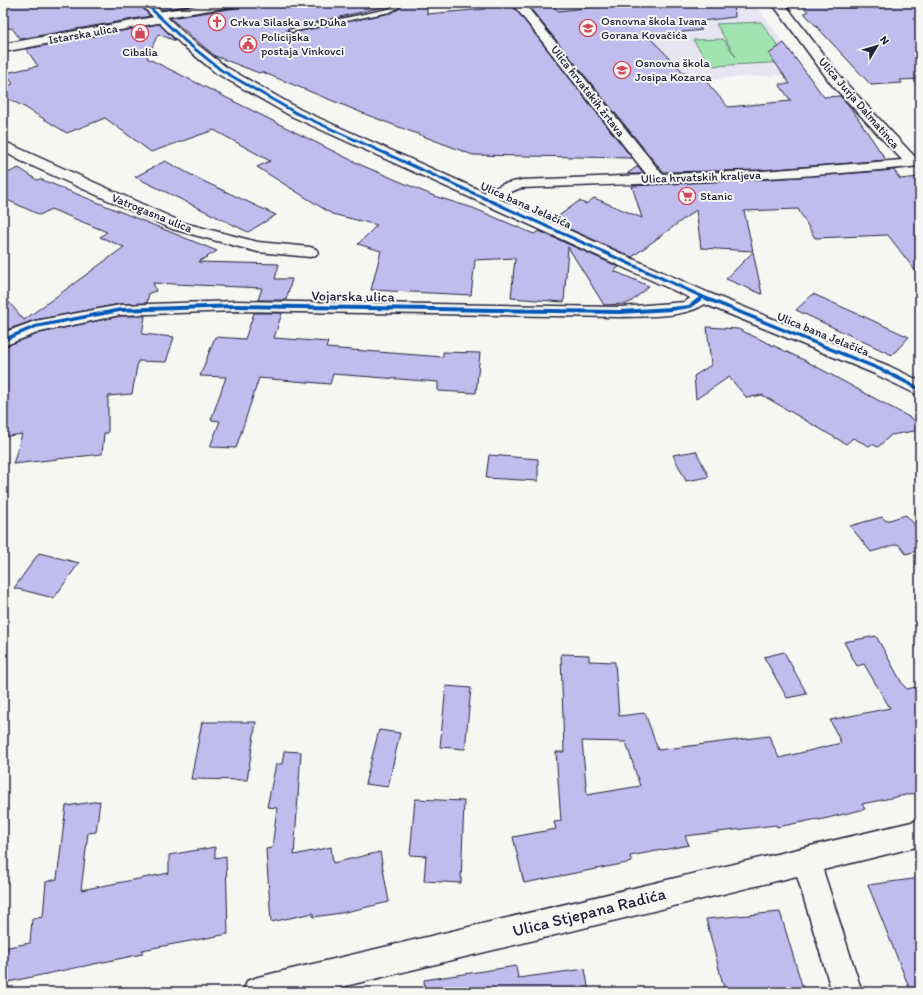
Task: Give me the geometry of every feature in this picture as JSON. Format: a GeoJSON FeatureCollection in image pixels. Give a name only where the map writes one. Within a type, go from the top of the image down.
{"type":"FeatureCollection","features":[{"type":"Feature","properties":{"kind":"main road","name":"Ulica bana Jelačića"},"geometry":{"type":"LineString","coordinates":[[145,3],[200,54],[221,70],[253,90],[296,113],[703,296],[882,370],[920,389]]}},
{"type":"Feature","properties":{"kind":"street","name":"Istarska ulica"},"geometry":{"type":"LineString","coordinates":[[3,48],[160,17],[212,4],[235,3]]}},
{"type":"Feature","properties":{"kind":"street","name":"Ulica hrvatskih žrtava"},"geometry":{"type":"LineString","coordinates":[[518,3],[657,178]]}},
{"type":"Feature","properties":{"kind":"street","name":"Ulica Jurja Dalmatinca"},"geometry":{"type":"LineString","coordinates":[[778,3],[837,82],[916,163]]}},
{"type":"Feature","properties":{"kind":"street","name":"Vatrogasna ulica"},"geometry":{"type":"LineString","coordinates":[[3,145],[26,158],[178,226],[258,247],[310,252]]}},
{"type":"Feature","properties":{"kind":"street","name":"Ulica hrvatskih kraljeva"},"geometry":{"type":"LineString","coordinates":[[485,198],[508,187],[522,184],[779,174],[916,163]]}},
{"type":"Feature","properties":{"kind":"street","name":"Vojarska ulica"},"geometry":{"type":"LineString","coordinates":[[3,340],[34,327],[120,310],[236,306],[620,312],[690,306],[703,296]]}},
{"type":"Feature","properties":{"kind":"street","name":"Ulica Stjepana Radića"},"geometry":{"type":"LineString","coordinates":[[258,992],[920,833]]}},
{"type":"Feature","properties":{"kind":"street"},"geometry":{"type":"LineString","coordinates":[[806,860],[847,992]]}},
{"type":"Feature","properties":{"kind":"lane"},"geometry":{"type":"LineString","coordinates":[[291,30],[390,10],[396,8],[397,5],[395,3]]}},
{"type":"Feature","properties":{"kind":"shaded area"},"geometry":{"type":"Polygon","coordinates":[[[598,3],[754,3],[807,74],[724,78],[601,91],[539,10],[598,3]]]}},
{"type":"Feature","properties":{"kind":"green space"},"geometry":{"type":"Polygon","coordinates":[[[761,22],[789,62],[711,66],[693,40],[723,39],[736,57],[716,24],[761,22]]]}},
{"type":"Feature","properties":{"kind":"building"},"geometry":{"type":"Polygon","coordinates":[[[3,3],[138,3],[150,16],[20,39],[12,28],[3,29],[3,3]]]}},
{"type":"Feature","properties":{"kind":"building"},"geometry":{"type":"Polygon","coordinates":[[[154,3],[204,3],[161,10],[154,3]]]}},
{"type":"Feature","properties":{"kind":"building"},"geometry":{"type":"Polygon","coordinates":[[[269,3],[391,3],[392,5],[287,29],[291,33],[390,13],[399,9],[401,5],[400,3],[427,3],[427,14],[485,9],[480,3],[511,3],[632,158],[473,155],[370,116],[262,72],[259,73],[215,56],[170,18],[269,3]]]}},
{"type":"Feature","properties":{"kind":"building"},"geometry":{"type":"Polygon","coordinates":[[[526,3],[551,3],[558,11],[631,3],[734,3],[735,17],[693,22],[702,30],[648,36],[692,81],[705,80],[728,107],[791,101],[779,84],[790,84],[769,54],[784,43],[824,97],[840,96],[851,108],[886,160],[763,170],[663,172],[526,3]]]}},
{"type":"Feature","properties":{"kind":"building"},"geometry":{"type":"Polygon","coordinates":[[[799,3],[833,3],[837,7],[885,8],[882,4],[914,3],[920,10],[920,79],[900,80],[902,83],[871,85],[804,13],[808,12],[799,3]]]}},
{"type":"Feature","properties":{"kind":"building"},"geometry":{"type":"Polygon","coordinates":[[[159,24],[176,41],[158,34],[147,58],[361,165],[434,196],[473,208],[534,234],[539,231],[619,267],[614,271],[649,286],[632,301],[626,304],[604,305],[568,247],[564,302],[511,298],[515,258],[475,260],[471,295],[371,290],[381,251],[358,244],[377,225],[332,214],[257,167],[270,161],[214,130],[151,152],[105,118],[67,133],[3,96],[3,88],[13,84],[6,73],[38,66],[26,49],[159,24]]]}},
{"type":"Feature","properties":{"kind":"building"},"geometry":{"type":"Polygon","coordinates":[[[165,161],[203,181],[276,215],[248,232],[135,177],[165,161]]]}},
{"type":"Feature","properties":{"kind":"building"},"geometry":{"type":"Polygon","coordinates":[[[638,166],[644,174],[628,174],[628,173],[638,166]]]}},
{"type":"Feature","properties":{"kind":"building"},"geometry":{"type":"Polygon","coordinates":[[[19,168],[37,180],[40,179],[217,251],[198,262],[279,264],[275,279],[292,279],[286,300],[258,300],[262,288],[153,283],[156,291],[149,293],[147,303],[120,304],[35,320],[3,331],[3,295],[24,320],[124,247],[100,237],[107,232],[51,209],[40,215],[3,198],[3,175],[19,168]]]}},
{"type":"Feature","properties":{"kind":"building"},"geometry":{"type":"Polygon","coordinates":[[[894,170],[900,179],[920,177],[920,277],[888,235],[815,238],[798,209],[744,211],[753,251],[701,248],[696,210],[632,257],[552,221],[579,201],[586,204],[594,198],[642,218],[632,186],[771,179],[894,170]]]}},
{"type":"Feature","properties":{"kind":"building"},"geometry":{"type":"Polygon","coordinates":[[[753,252],[762,294],[726,279],[753,252]]]}},
{"type":"Feature","properties":{"kind":"building"},"geometry":{"type":"Polygon","coordinates":[[[813,294],[909,337],[892,355],[796,310],[813,294]]]}},
{"type":"Feature","properties":{"kind":"building"},"geometry":{"type":"Polygon","coordinates":[[[254,313],[282,313],[274,338],[328,342],[326,348],[443,357],[443,352],[480,353],[476,393],[438,391],[438,382],[333,374],[330,384],[259,378],[236,448],[210,447],[220,421],[211,420],[226,377],[200,376],[215,337],[245,339],[254,313]]]}},
{"type":"Feature","properties":{"kind":"building"},"geometry":{"type":"Polygon","coordinates":[[[120,316],[145,316],[142,334],[174,337],[166,362],[138,361],[132,394],[108,396],[108,433],[104,433],[102,454],[13,464],[22,434],[3,437],[3,347],[40,333],[120,316]]]}},
{"type":"Feature","properties":{"kind":"building"},"geometry":{"type":"Polygon","coordinates":[[[707,327],[738,329],[804,360],[920,423],[920,430],[891,435],[878,447],[872,444],[869,446],[853,438],[846,444],[762,395],[747,398],[729,377],[696,399],[694,376],[711,365],[707,327]]]}},
{"type":"Feature","properties":{"kind":"building"},"geometry":{"type":"Polygon","coordinates":[[[696,451],[709,477],[686,481],[673,455],[696,451]]]}},
{"type":"Feature","properties":{"kind":"building"},"geometry":{"type":"Polygon","coordinates":[[[489,455],[538,459],[538,481],[486,478],[489,455]]]}},
{"type":"Feature","properties":{"kind":"building"},"geometry":{"type":"Polygon","coordinates":[[[906,515],[920,531],[920,550],[906,554],[898,544],[871,552],[850,526],[882,517],[886,521],[906,515]]]}},
{"type":"Feature","properties":{"kind":"building"},"geometry":{"type":"Polygon","coordinates":[[[39,553],[79,563],[54,598],[14,588],[39,553]]]}},
{"type":"Feature","properties":{"kind":"building"},"geometry":{"type":"Polygon","coordinates":[[[876,636],[903,685],[907,689],[920,686],[920,792],[862,804],[865,809],[819,820],[777,827],[776,825],[685,836],[689,845],[630,856],[632,862],[524,883],[513,837],[556,829],[554,822],[561,821],[556,752],[564,752],[561,654],[589,655],[589,661],[615,662],[619,716],[645,713],[658,750],[769,736],[779,758],[841,743],[830,720],[890,708],[864,664],[857,666],[844,642],[876,636]],[[582,741],[587,795],[640,786],[626,742],[582,741]]]}},
{"type":"Feature","properties":{"kind":"building"},"geometry":{"type":"Polygon","coordinates":[[[784,652],[807,694],[787,698],[764,657],[784,652]]]}},
{"type":"Feature","properties":{"kind":"building"},"geometry":{"type":"Polygon","coordinates":[[[446,686],[471,688],[465,749],[440,747],[446,686]]]}},
{"type":"Feature","properties":{"kind":"building"},"geometry":{"type":"Polygon","coordinates":[[[202,722],[256,722],[247,780],[191,779],[202,722]]]}},
{"type":"Feature","properties":{"kind":"building"},"geometry":{"type":"Polygon","coordinates":[[[379,730],[400,733],[388,787],[365,784],[379,730]]]}},
{"type":"Feature","properties":{"kind":"building"},"geometry":{"type":"Polygon","coordinates":[[[284,751],[301,752],[294,855],[331,847],[333,863],[380,852],[389,902],[341,913],[313,917],[313,913],[271,922],[266,849],[272,848],[277,808],[267,807],[276,764],[282,764],[284,751]]]}},
{"type":"Feature","properties":{"kind":"building"},"geometry":{"type":"Polygon","coordinates":[[[415,799],[464,801],[461,883],[424,881],[426,856],[410,855],[415,799]]]}},
{"type":"Feature","properties":{"kind":"building"},"geometry":{"type":"Polygon","coordinates":[[[100,801],[96,832],[88,833],[81,890],[169,873],[169,855],[215,847],[215,858],[226,856],[228,934],[142,950],[142,954],[3,983],[3,948],[30,943],[32,919],[43,917],[46,882],[57,879],[66,806],[100,801]]]}},
{"type":"Feature","properties":{"kind":"building"},"geometry":{"type":"Polygon","coordinates":[[[920,878],[920,992],[911,992],[868,885],[920,878]]]}},
{"type":"Feature","properties":{"kind":"building"},"geometry":{"type":"Polygon","coordinates":[[[780,912],[804,992],[725,992],[706,919],[780,912]]]}},
{"type":"Feature","properties":{"kind":"building"},"geometry":{"type":"Polygon","coordinates":[[[516,966],[518,978],[585,969],[589,992],[425,992],[424,980],[516,966]]]}},
{"type":"Feature","properties":{"kind":"cycle path"},"geometry":{"type":"LineString","coordinates":[[145,3],[185,41],[221,70],[296,113],[703,297],[882,370],[920,389]]}},
{"type":"Feature","properties":{"kind":"cycle path"},"geometry":{"type":"LineString","coordinates":[[3,340],[35,327],[120,310],[236,306],[620,312],[671,309],[690,306],[703,297]]}},
{"type":"Feature","properties":{"kind":"place","name":"Crkva Silaska sv. Duha"},"geometry":{"type":"Point","coordinates":[217,22]}},
{"type":"Feature","properties":{"kind":"place","name":"Osnovna škola Ivana Gorana Kovačića"},"geometry":{"type":"Point","coordinates":[588,28]}},
{"type":"Feature","properties":{"kind":"place","name":"Cibalia"},"geometry":{"type":"Point","coordinates":[140,33]}},
{"type":"Feature","properties":{"kind":"place","name":"Policijska postaja Vinkovci"},"geometry":{"type":"Point","coordinates":[248,44]}},
{"type":"Feature","properties":{"kind":"place","name":"Osnovna škola Josipa Kozarca"},"geometry":{"type":"Point","coordinates":[622,70]}},
{"type":"Feature","properties":{"kind":"place","name":"Stanic"},"geometry":{"type":"Point","coordinates":[687,196]}}]}
